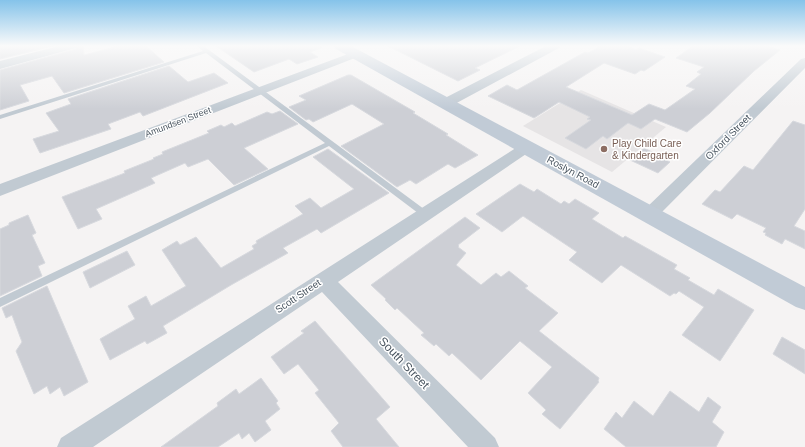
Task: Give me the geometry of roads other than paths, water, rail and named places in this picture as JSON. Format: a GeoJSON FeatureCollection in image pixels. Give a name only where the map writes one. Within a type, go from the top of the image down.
{"type":"FeatureCollection","features":[{"type":"Feature","properties":{"kind":"street","name":"Amundsen Street"},"geometry":{"type":"LineString","coordinates":[[0,190],[260,91],[312,67]]}},
{"type":"Feature","properties":{"kind":"street","name":"Roslyn Road"},"geometry":{"type":"LineString","coordinates":[[379,67],[651,213],[805,299]]}},
{"type":"Feature","properties":{"kind":"street"},"geometry":{"type":"LineString","coordinates":[[446,103],[515,67]]}},
{"type":"Feature","properties":{"kind":"street","name":"Oxford Street"},"geometry":{"type":"LineString","coordinates":[[651,213],[799,67]]}},
{"type":"Feature","properties":{"kind":"street","name":"Scott Street"},"geometry":{"type":"LineString","coordinates":[[70,447],[527,147]]}},
{"type":"Feature","properties":{"kind":"street","name":"South Street"},"geometry":{"type":"LineString","coordinates":[[323,280],[486,447]]}},
{"type":"Feature","properties":{"kind":"lane"},"geometry":{"type":"LineString","coordinates":[[0,117],[157,67]]}},
{"type":"Feature","properties":{"kind":"lane"},"geometry":{"type":"LineString","coordinates":[[228,67],[425,214]]}},
{"type":"Feature","properties":{"kind":"lane"},"geometry":{"type":"LineString","coordinates":[[0,303],[330,143]]}},
{"type":"Feature","properties":{"kind":"place","name":"Play Child Care & Kindergarten"},"geometry":{"type":"Point","coordinates":[604,149]}}]}
